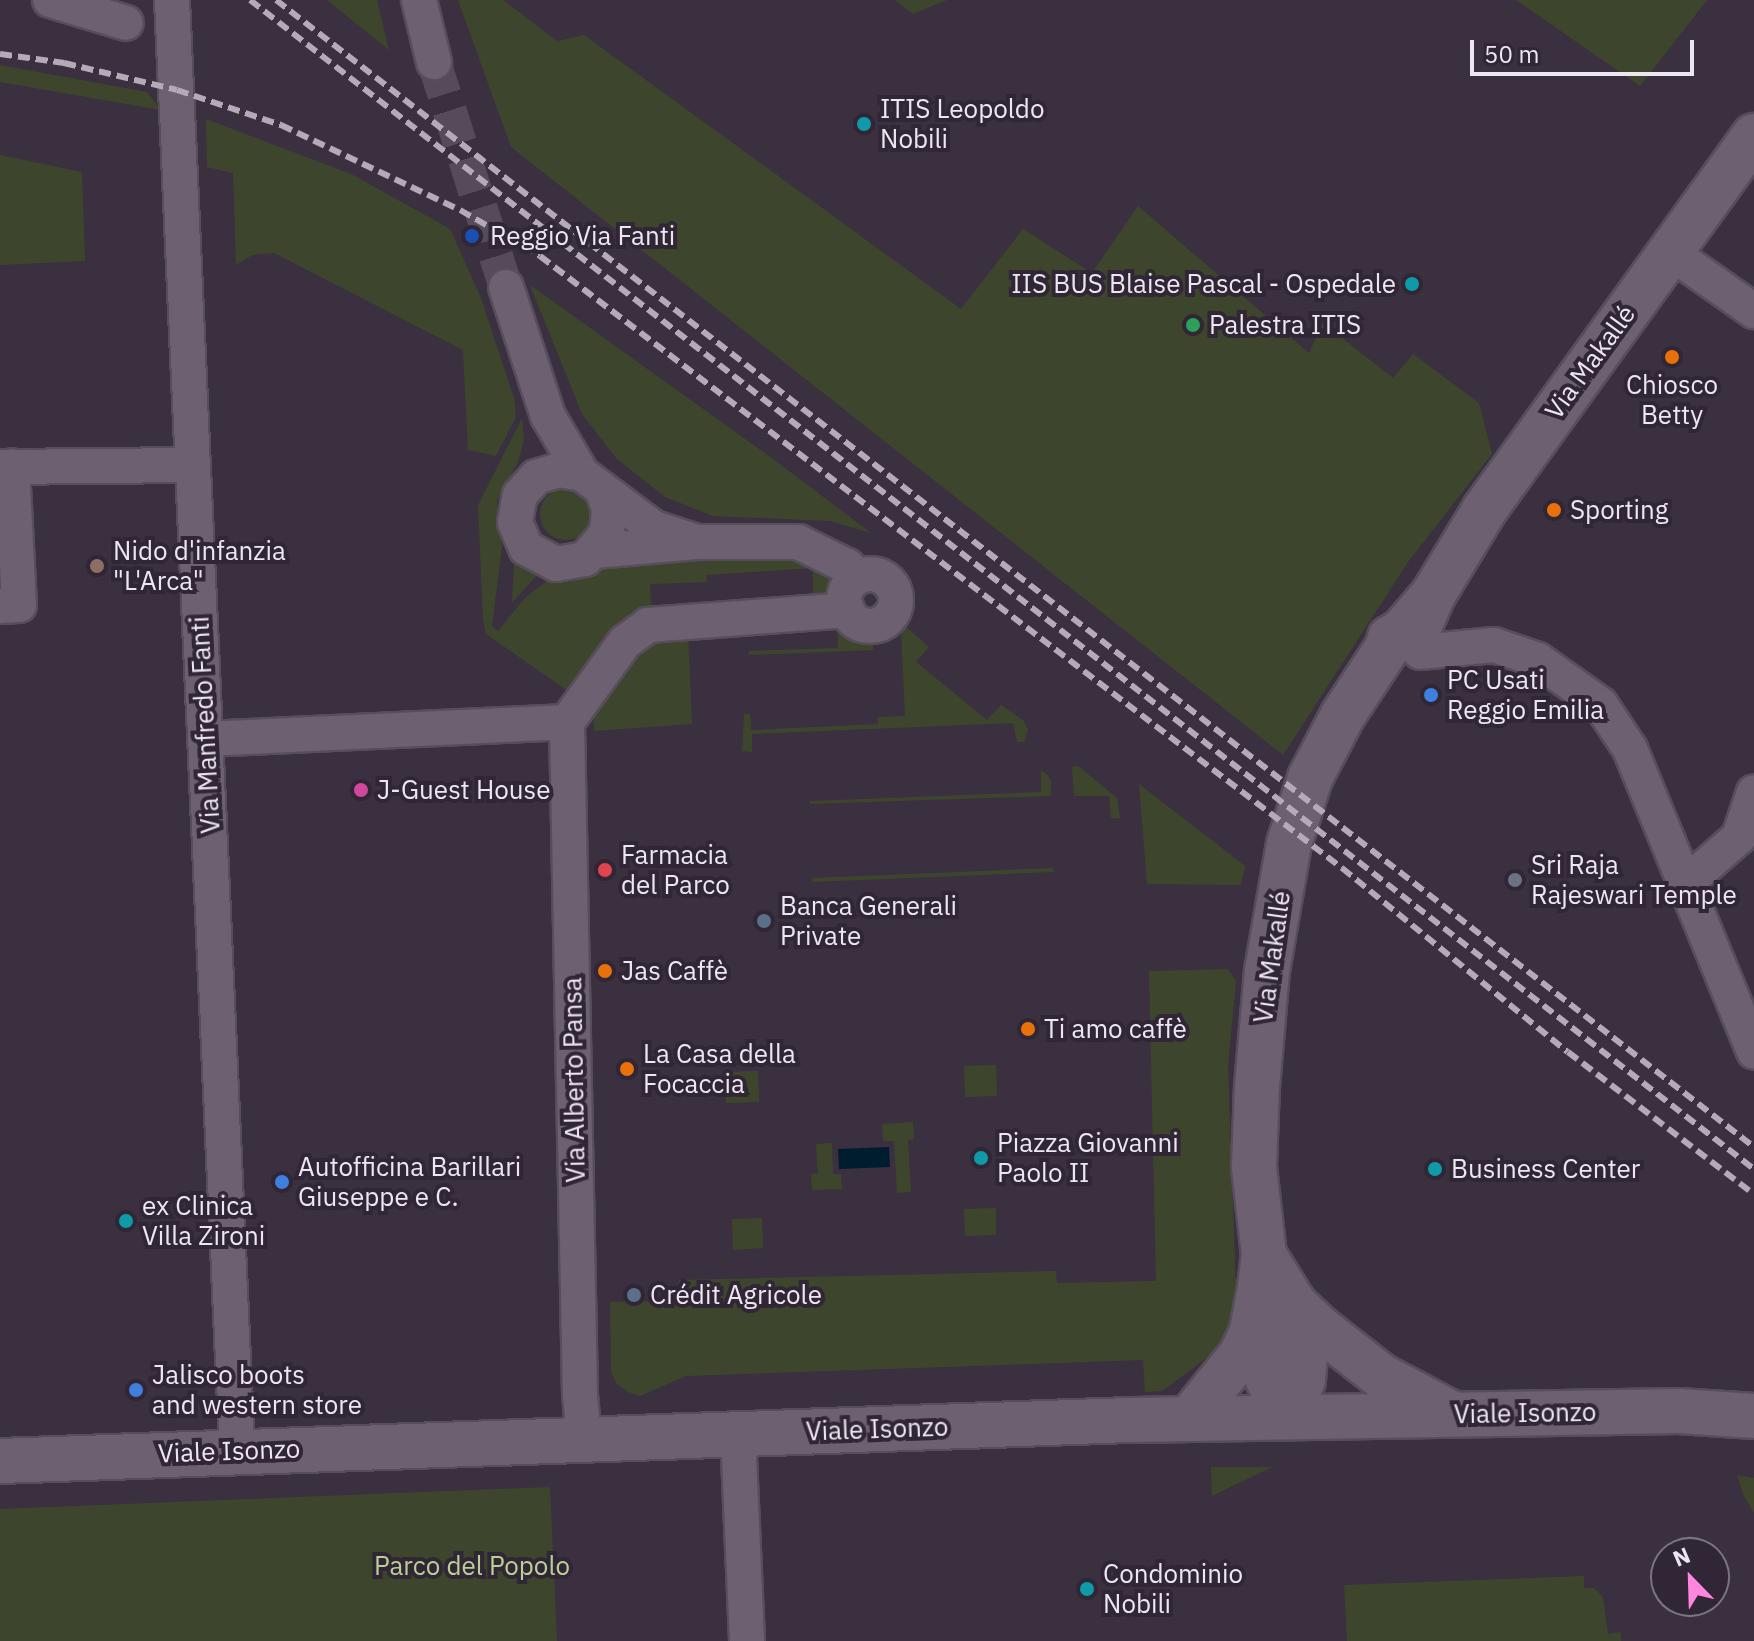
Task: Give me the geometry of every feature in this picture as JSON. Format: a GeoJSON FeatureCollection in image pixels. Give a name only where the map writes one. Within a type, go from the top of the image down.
{"type":"FeatureCollection","features":[{"type":"Feature","properties":{"kind":"main road","name":"Via Makallé"},"geometry":{"type":"LineString","coordinates":[[1287,1417],[1268,1380],[1273,1283],[1254,1167],[1267,971],[1289,844],[1310,778],[1398,651],[1522,456],[1754,136]]}},
{"type":"Feature","properties":{"kind":"main road","name":"Via Makallé"},"geometry":{"type":"LineString","coordinates":[[1189,1419],[1241,1355],[1273,1283]]}},
{"type":"Feature","properties":{"kind":"main road"},"geometry":{"type":"LineString","coordinates":[[1273,1283],[1381,1376],[1454,1415]]}},
{"type":"Feature","properties":{"kind":"main road","name":"Viale Isonzo"},"geometry":{"type":"LineString","coordinates":[[0,1461],[237,1450],[1189,1419],[1679,1411],[1754,1416]]}},
{"type":"Feature","properties":{"kind":"street"},"geometry":{"type":"LineString","coordinates":[[50,0],[126,23]]}},
{"type":"Feature","properties":{"kind":"street","name":"Via Manfredo Fanti"},"geometry":{"type":"LineString","coordinates":[[172,0],[237,1450]]}},
{"type":"Feature","properties":{"kind":"street"},"geometry":{"type":"LineString","coordinates":[[419,0],[434,62]]}},
{"type":"Feature","properties":{"kind":"street"},"geometry":{"type":"LineString","coordinates":[[1670,252],[1754,311]]}},
{"type":"Feature","properties":{"kind":"street"},"geometry":{"type":"LineString","coordinates":[[506,287],[553,428],[593,483],[610,521],[607,533],[595,551]]}},
{"type":"Feature","properties":{"kind":"street"},"geometry":{"type":"LineString","coordinates":[[536,477],[545,408]]}},
{"type":"Feature","properties":{"kind":"street"},"geometry":{"type":"LineString","coordinates":[[0,606],[19,605],[6,466],[192,465]]}},
{"type":"Feature","properties":{"kind":"street"},"geometry":{"type":"LineString","coordinates":[[697,542],[654,528],[593,483],[559,470],[536,477],[520,495],[515,510],[518,536],[526,548],[556,564],[574,563],[595,551],[697,542],[798,542],[847,566],[858,577]]}},
{"type":"Feature","properties":{"kind":"street"},"geometry":{"type":"LineString","coordinates":[[882,576],[893,588],[896,604],[888,618],[873,625],[858,622],[847,610],[847,588],[858,577],[882,576]]}},
{"type":"Feature","properties":{"kind":"street"},"geometry":{"type":"LineString","coordinates":[[207,739],[567,722],[634,633],[648,625],[847,610]]}},
{"type":"Feature","properties":{"kind":"street"},"geometry":{"type":"LineString","coordinates":[[1398,651],[1494,645],[1538,660],[1601,705],[1630,749],[1754,1052]]}},
{"type":"Feature","properties":{"kind":"street","name":"Via Alberto Pansa"},"geometry":{"type":"LineString","coordinates":[[567,722],[580,1395],[584,1438]]}},
{"type":"Feature","properties":{"kind":"street"},"geometry":{"type":"LineString","coordinates":[[1684,885],[1739,837],[1754,792]]}},
{"type":"Feature","properties":{"kind":"street"},"geometry":{"type":"LineString","coordinates":[[738,1434],[747,1641]]}},
{"type":"Feature","properties":{"kind":"green space"},"geometry":{"type":"Polygon","coordinates":[[[327,0],[377,0],[389,50],[327,0]]]}},
{"type":"Feature","properties":{"kind":"green space"},"geometry":{"type":"Polygon","coordinates":[[[458,0],[503,0],[557,41],[584,35],[961,309],[1023,229],[1092,273],[1138,206],[1309,353],[1323,323],[1393,378],[1413,354],[1479,403],[1492,454],[1408,562],[1283,755],[511,147],[458,0]]]}},
{"type":"Feature","properties":{"kind":"green space"},"geometry":{"type":"Polygon","coordinates":[[[895,0],[947,0],[913,14],[895,0]]]}},
{"type":"Feature","properties":{"kind":"green space"},"geometry":{"type":"Polygon","coordinates":[[[1516,0],[1707,0],[1640,86],[1516,0]]]}},
{"type":"Feature","properties":{"kind":"green space"},"geometry":{"type":"Polygon","coordinates":[[[0,65],[147,92],[161,110],[0,82],[0,65]]]}},
{"type":"Feature","properties":{"kind":"green space"},"geometry":{"type":"Polygon","coordinates":[[[206,119],[351,174],[450,229],[481,298],[514,398],[516,417],[496,456],[468,450],[463,350],[274,253],[252,255],[236,265],[233,173],[207,167],[206,119]]]}},
{"type":"Feature","properties":{"kind":"green space"},"geometry":{"type":"Polygon","coordinates":[[[0,155],[82,172],[85,261],[0,265],[0,155]]]}},
{"type":"Feature","properties":{"kind":"green space"},"geometry":{"type":"Polygon","coordinates":[[[530,285],[871,533],[830,521],[713,516],[665,497],[616,458],[582,414],[530,285]]]}},
{"type":"Feature","properties":{"kind":"green space"},"geometry":{"type":"Polygon","coordinates":[[[522,418],[524,439],[518,462],[497,501],[502,546],[492,626],[498,631],[524,599],[559,571],[563,583],[585,578],[646,546],[770,540],[835,577],[824,597],[813,598],[813,568],[706,575],[707,582],[650,584],[651,606],[636,611],[618,625],[571,693],[486,634],[483,619],[478,505],[522,418]]]}},
{"type":"Feature","properties":{"kind":"green space"},"geometry":{"type":"Polygon","coordinates":[[[566,488],[585,495],[592,514],[585,533],[566,540],[547,533],[540,514],[547,495],[566,488]]]}},
{"type":"Feature","properties":{"kind":"green space"},"geometry":{"type":"Polygon","coordinates":[[[514,563],[538,574],[512,603],[514,563]]]}},
{"type":"Feature","properties":{"kind":"green space"},"geometry":{"type":"Polygon","coordinates":[[[837,626],[860,634],[874,635],[873,650],[748,655],[749,651],[838,648],[837,626]]]}},
{"type":"Feature","properties":{"kind":"green space"},"geometry":{"type":"Polygon","coordinates":[[[905,626],[929,647],[916,662],[987,720],[1001,705],[1024,721],[1028,730],[1024,742],[1017,742],[1013,723],[752,734],[752,752],[742,751],[744,714],[750,714],[751,730],[878,724],[878,717],[905,716],[901,629],[905,626]]]}},
{"type":"Feature","properties":{"kind":"green space"},"geometry":{"type":"Polygon","coordinates":[[[688,632],[692,724],[594,731],[593,707],[633,647],[688,632]]]}},
{"type":"Feature","properties":{"kind":"green space"},"geometry":{"type":"Polygon","coordinates":[[[1078,766],[1117,798],[1120,818],[1111,818],[1109,796],[1074,796],[1072,767],[1078,766]]]}},
{"type":"Feature","properties":{"kind":"green space"},"geometry":{"type":"Polygon","coordinates":[[[1041,771],[1051,781],[1051,796],[810,804],[810,801],[1041,792],[1041,771]]]}},
{"type":"Feature","properties":{"kind":"green space"},"geometry":{"type":"Polygon","coordinates":[[[1139,784],[1245,866],[1241,885],[1147,884],[1139,784]]]}},
{"type":"Feature","properties":{"kind":"green space"},"geometry":{"type":"Polygon","coordinates":[[[1053,868],[1054,872],[812,882],[812,878],[1053,868]]]}},
{"type":"Feature","properties":{"kind":"green space"},"geometry":{"type":"Polygon","coordinates":[[[1228,969],[1236,981],[1228,1067],[1237,1316],[1227,1343],[1162,1391],[1145,1392],[1143,1360],[686,1376],[640,1396],[616,1383],[611,1371],[610,1302],[679,1301],[679,1280],[1056,1271],[1057,1283],[1156,1281],[1149,971],[1228,969]]]}},
{"type":"Feature","properties":{"kind":"green space"},"geometry":{"type":"Polygon","coordinates":[[[996,1065],[997,1096],[965,1097],[964,1066],[996,1065]]]}},
{"type":"Feature","properties":{"kind":"green space"},"geometry":{"type":"Polygon","coordinates":[[[758,1071],[759,1102],[726,1103],[725,1072],[758,1071]]]}},
{"type":"Feature","properties":{"kind":"green space"},"geometry":{"type":"Polygon","coordinates":[[[913,1122],[914,1139],[908,1140],[911,1192],[897,1193],[894,1141],[883,1141],[882,1124],[913,1122]]]}},
{"type":"Feature","properties":{"kind":"green space"},"geometry":{"type":"Polygon","coordinates":[[[832,1143],[833,1174],[841,1174],[842,1189],[812,1190],[811,1174],[818,1173],[816,1144],[832,1143]]]}},
{"type":"Feature","properties":{"kind":"green space"},"geometry":{"type":"Polygon","coordinates":[[[996,1208],[996,1235],[965,1236],[964,1209],[996,1208]]]}},
{"type":"Feature","properties":{"kind":"green space"},"geometry":{"type":"Polygon","coordinates":[[[762,1218],[763,1248],[733,1250],[732,1219],[762,1218]]]}},
{"type":"Feature","properties":{"kind":"green space"},"geometry":{"type":"Polygon","coordinates":[[[1211,1467],[1272,1467],[1212,1496],[1211,1467]]]}},
{"type":"Feature","properties":{"kind":"green space"},"geometry":{"type":"Polygon","coordinates":[[[1737,1475],[1754,1478],[1754,1513],[1744,1496],[1737,1475]]]}},
{"type":"Feature","properties":{"kind":"green space","name":"Parco del Popolo"},"geometry":{"type":"Polygon","coordinates":[[[550,1487],[557,1641],[0,1641],[0,1509],[550,1487]]]}},
{"type":"Feature","properties":{"kind":"green space"},"geometry":{"type":"Polygon","coordinates":[[[1584,1576],[1584,1588],[1594,1588],[1603,1597],[1608,1634],[1621,1632],[1621,1641],[1347,1641],[1344,1585],[1584,1576]]]}},
{"type":"Feature","properties":{"kind":"water"},"geometry":{"type":"Polygon","coordinates":[[[889,1147],[890,1167],[839,1169],[838,1149],[889,1147]]]}},
{"type":"Feature","properties":{"kind":"tunnel"},"geometry":{"type":"LineString","coordinates":[[434,62],[506,287]]}},
{"type":"Feature","properties":{"kind":"railway"},"geometry":{"type":"LineString","coordinates":[[250,0],[1754,1169]]}},
{"type":"Feature","properties":{"kind":"railway"},"geometry":{"type":"LineString","coordinates":[[276,0],[1754,1147]]}},
{"type":"Feature","properties":{"kind":"railway"},"geometry":{"type":"LineString","coordinates":[[0,54],[64,63],[177,90],[281,125],[460,210],[540,256],[1342,868],[1568,1052],[1754,1194]]}},
{"type":"Feature","properties":{"kind":"place","name":"ITIS Leopoldo Nobili"},"geometry":{"type":"Point","coordinates":[864,124]}},
{"type":"Feature","properties":{"kind":"place","name":"Reggio Via Fanti"},"geometry":{"type":"Point","coordinates":[472,236]}},
{"type":"Feature","properties":{"kind":"place","name":"IIS BUS Blaise Pascal - Ospedale"},"geometry":{"type":"Point","coordinates":[1412,284]}},
{"type":"Feature","properties":{"kind":"place","name":"Palestra ITIS"},"geometry":{"type":"Point","coordinates":[1193,325]}},
{"type":"Feature","properties":{"kind":"place","name":"Chiosco Betty"},"geometry":{"type":"Point","coordinates":[1672,357]}},
{"type":"Feature","properties":{"kind":"place","name":"Sporting"},"geometry":{"type":"Point","coordinates":[1554,510]}},
{"type":"Feature","properties":{"kind":"place","name":"Nido d'infanzia \"L'Arca\""},"geometry":{"type":"Point","coordinates":[97,566]}},
{"type":"Feature","properties":{"kind":"place","name":"PC Usati Reggio Emilia"},"geometry":{"type":"Point","coordinates":[1431,695]}},
{"type":"Feature","properties":{"kind":"place","name":"J-Guest House"},"geometry":{"type":"Point","coordinates":[361,790]}},
{"type":"Feature","properties":{"kind":"place","name":"Farmacia del Parco"},"geometry":{"type":"Point","coordinates":[605,870]}},
{"type":"Feature","properties":{"kind":"place","name":"Sri Raja Rajeswari Temple"},"geometry":{"type":"Point","coordinates":[1515,880]}},
{"type":"Feature","properties":{"kind":"place","name":"Banca Generali Private"},"geometry":{"type":"Point","coordinates":[764,921]}},
{"type":"Feature","properties":{"kind":"place","name":"Jas Caffè"},"geometry":{"type":"Point","coordinates":[605,971]}},
{"type":"Feature","properties":{"kind":"place","name":"Ti amo caffè"},"geometry":{"type":"Point","coordinates":[1028,1029]}},
{"type":"Feature","properties":{"kind":"place","name":"La Casa della Focaccia"},"geometry":{"type":"Point","coordinates":[627,1069]}},
{"type":"Feature","properties":{"kind":"place","name":"Piazza Giovanni Paolo II"},"geometry":{"type":"Point","coordinates":[981,1158]}},
{"type":"Feature","properties":{"kind":"place","name":"Business Center"},"geometry":{"type":"Point","coordinates":[1435,1169]}},
{"type":"Feature","properties":{"kind":"place","name":"Autofficina Barillari Giuseppe e C."},"geometry":{"type":"Point","coordinates":[282,1182]}},
{"type":"Feature","properties":{"kind":"place","name":"ex Clinica Villa Zironi"},"geometry":{"type":"Point","coordinates":[126,1221]}},
{"type":"Feature","properties":{"kind":"place","name":"Crédit Agricole"},"geometry":{"type":"Point","coordinates":[634,1295]}},
{"type":"Feature","properties":{"kind":"place","name":"Jalisco boots and western store"},"geometry":{"type":"Point","coordinates":[136,1390]}},
{"type":"Feature","properties":{"kind":"place","name":"Condominio Nobili"},"geometry":{"type":"Point","coordinates":[1087,1589]}}]}
